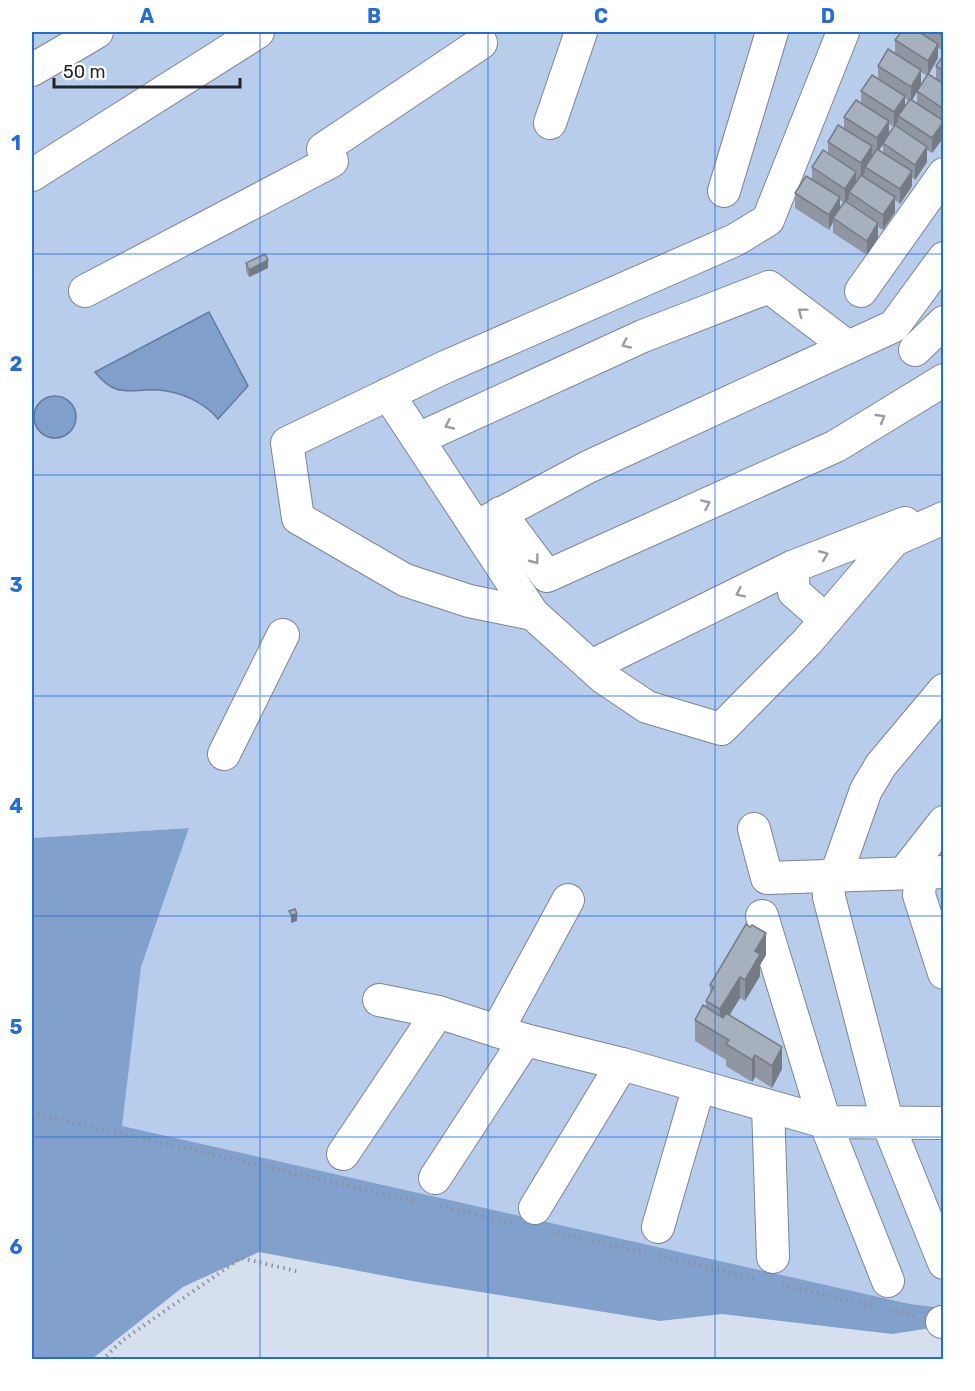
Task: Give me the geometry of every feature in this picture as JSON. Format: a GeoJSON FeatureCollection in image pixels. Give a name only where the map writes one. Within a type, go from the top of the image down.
{"type":"FeatureCollection","features":[{"type":"Feature","properties":{"kind":"lane"},"geometry":{"type":"LineString","coordinates":[[32,70],[97,32]]}},
{"type":"Feature","properties":{"kind":"lane"},"geometry":{"type":"LineString","coordinates":[[32,175],[258,32]]}},
{"type":"Feature","properties":{"kind":"lane"},"geometry":{"type":"LineString","coordinates":[[550,123],[581,32]]}},
{"type":"Feature","properties":{"kind":"lane"},"geometry":{"type":"LineString","coordinates":[[724,191],[772,32]]}},
{"type":"Feature","properties":{"kind":"lane"},"geometry":{"type":"LineString","coordinates":[[533,614],[469,601],[405,580],[298,518],[286,443],[388,394],[735,240],[768,220],[843,32]]}},
{"type":"Feature","properties":{"kind":"lane"},"geometry":{"type":"LineString","coordinates":[[85,291],[328,155],[481,44]]}},
{"type":"Feature","properties":{"kind":"lane"},"geometry":{"type":"LineString","coordinates":[[861,291],[944,174]]}},
{"type":"Feature","properties":{"kind":"lane"},"geometry":{"type":"LineString","coordinates":[[488,520],[588,467],[894,326],[944,258]]}},
{"type":"Feature","properties":{"kind":"lane"},"geometry":{"type":"LineString","coordinates":[[418,440],[643,336],[769,287],[848,347]]}},
{"type":"Feature","properties":{"kind":"lane"},"geometry":{"type":"LineString","coordinates":[[915,350],[944,322]]}},
{"type":"Feature","properties":{"kind":"lane"},"geometry":{"type":"LineString","coordinates":[[388,394],[418,440],[488,520],[547,576],[836,446],[944,380]]}},
{"type":"Feature","properties":{"kind":"lane"},"geometry":{"type":"LineString","coordinates":[[591,666],[792,567],[944,508]]}},
{"type":"Feature","properties":{"kind":"lane"},"geometry":{"type":"LineString","coordinates":[[488,520],[533,614],[591,666],[647,707],[722,729],[760,692],[826,620],[894,540],[944,518]]}},
{"type":"Feature","properties":{"kind":"lane"},"geometry":{"type":"LineString","coordinates":[[792,567],[794,592],[826,620]]}},
{"type":"Feature","properties":{"kind":"lane"},"geometry":{"type":"LineString","coordinates":[[225,753],[283,635]]}},
{"type":"Feature","properties":{"kind":"lane"},"geometry":{"type":"LineString","coordinates":[[944,690],[888,757],[866,790],[832,875],[829,897],[888,1124],[944,1263]]}},
{"type":"Feature","properties":{"kind":"lane"},"geometry":{"type":"LineString","coordinates":[[944,822],[923,873],[919,895],[944,973]]}},
{"type":"Feature","properties":{"kind":"lane"},"geometry":{"type":"LineString","coordinates":[[754,829],[767,878],[923,873]]}},
{"type":"Feature","properties":{"kind":"lane"},"geometry":{"type":"LineString","coordinates":[[432,1196],[511,1035],[568,900]]}},
{"type":"Feature","properties":{"kind":"lane"},"geometry":{"type":"LineString","coordinates":[[762,916],[825,1122],[888,1281]]}},
{"type":"Feature","properties":{"kind":"lane"},"geometry":{"type":"LineString","coordinates":[[379,1000],[438,1012],[511,1035],[825,1122],[944,1123]]}},
{"type":"Feature","properties":{"kind":"lane"},"geometry":{"type":"LineString","coordinates":[[344,1154],[438,1012]]}},
{"type":"Feature","properties":{"kind":"lane"},"geometry":{"type":"LineString","coordinates":[[531,1221],[622,1064]]}},
{"type":"Feature","properties":{"kind":"lane"},"geometry":{"type":"LineString","coordinates":[[658,1227],[699,1086]]}},
{"type":"Feature","properties":{"kind":"lane"},"geometry":{"type":"LineString","coordinates":[[768,1106],[768,1273]]}},
{"type":"Feature","properties":{"kind":"path"},"geometry":{"type":"LineString","coordinates":[[32,1113],[432,1196],[531,1221],[768,1273],[943,1322]]}},
{"type":"Feature","properties":{"kind":"path"},"geometry":{"type":"LineString","coordinates":[[102,1359],[123,1340],[241,1258],[300,1272]]}},
{"type":"Feature","properties":{"kind":"shaded area"},"geometry":{"type":"Polygon","coordinates":[[[32,32],[943,32],[943,1308],[910,1304],[121,1126],[141,967],[189,828],[32,838],[32,32]]]}},
{"type":"Feature","properties":{"kind":"shaded area"},"geometry":{"type":"Polygon","coordinates":[[[209,312],[248,386],[218,419],[199,403],[184,396],[159,390],[125,391],[110,386],[95,372],[209,312]]]}},
{"type":"Feature","properties":{"kind":"shaded area"},"geometry":{"type":"Polygon","coordinates":[[[55,396],[70,402],[76,417],[70,432],[55,438],[40,432],[34,417],[40,402],[55,396]]]}},
{"type":"Feature","properties":{"kind":"shaded area"},"geometry":{"type":"Polygon","coordinates":[[[189,828],[141,967],[122,1126],[910,1304],[943,1308],[938,1327],[892,1334],[722,1314],[660,1321],[412,1281],[259,1252],[183,1287],[92,1359],[32,1360],[32,838],[189,828]]]}},
{"type":"Feature","properties":{"kind":"building"},"geometry":{"type":"Polygon","coordinates":[[[901,32],[919,32],[938,44],[928,61],[895,40],[901,32]]]}},
{"type":"Feature","properties":{"kind":"building"},"geometry":{"type":"Polygon","coordinates":[[[888,49],[921,70],[911,87],[878,66],[888,49]]]}},
{"type":"Feature","properties":{"kind":"building"},"geometry":{"type":"Polygon","coordinates":[[[944,54],[944,71],[936,66],[944,54]]]}},
{"type":"Feature","properties":{"kind":"building"},"geometry":{"type":"Polygon","coordinates":[[[928,74],[944,84],[944,109],[917,91],[928,74]]]}},
{"type":"Feature","properties":{"kind":"building"},"geometry":{"type":"Polygon","coordinates":[[[872,75],[905,96],[894,112],[861,91],[872,75]]]}},
{"type":"Feature","properties":{"kind":"building"},"geometry":{"type":"Polygon","coordinates":[[[910,99],[944,121],[932,138],[898,116],[910,99]]]}},
{"type":"Feature","properties":{"kind":"building"},"geometry":{"type":"Polygon","coordinates":[[[856,100],[889,121],[877,138],[844,117],[856,100]]]}},
{"type":"Feature","properties":{"kind":"building"},"geometry":{"type":"Polygon","coordinates":[[[838,125],[872,146],[861,163],[828,142],[838,125]]]}},
{"type":"Feature","properties":{"kind":"building"},"geometry":{"type":"Polygon","coordinates":[[[895,125],[927,147],[915,165],[883,143],[895,125]]]}},
{"type":"Feature","properties":{"kind":"building"},"geometry":{"type":"Polygon","coordinates":[[[877,149],[912,171],[900,189],[865,167],[877,149]]]}},
{"type":"Feature","properties":{"kind":"building"},"geometry":{"type":"Polygon","coordinates":[[[823,150],[856,172],[845,189],[812,167],[823,150]]]}},
{"type":"Feature","properties":{"kind":"building"},"geometry":{"type":"Polygon","coordinates":[[[861,175],[895,197],[883,215],[849,192],[861,175]]]}},
{"type":"Feature","properties":{"kind":"building"},"geometry":{"type":"Polygon","coordinates":[[[806,176],[840,197],[829,215],[795,193],[806,176]]]}},
{"type":"Feature","properties":{"kind":"building"},"geometry":{"type":"Polygon","coordinates":[[[845,201],[878,223],[867,241],[833,218],[845,201]]]}},
{"type":"Feature","properties":{"kind":"building"},"geometry":{"type":"Polygon","coordinates":[[[265,254],[268,260],[249,270],[246,263],[265,254]]]}},
{"type":"Feature","properties":{"kind":"building"},"geometry":{"type":"Polygon","coordinates":[[[295,909],[297,914],[291,915],[289,911],[295,909]]]}},
{"type":"Feature","properties":{"kind":"building"},"geometry":{"type":"Polygon","coordinates":[[[746,924],[766,933],[755,951],[760,954],[745,980],[740,977],[720,1009],[706,1001],[714,987],[710,985],[746,924]]]}},
{"type":"Feature","properties":{"kind":"building"},"geometry":{"type":"Polygon","coordinates":[[[703,1005],[723,1018],[726,1013],[782,1047],[772,1066],[755,1055],[752,1060],[726,1044],[729,1040],[695,1020],[703,1005]]]}}]}
